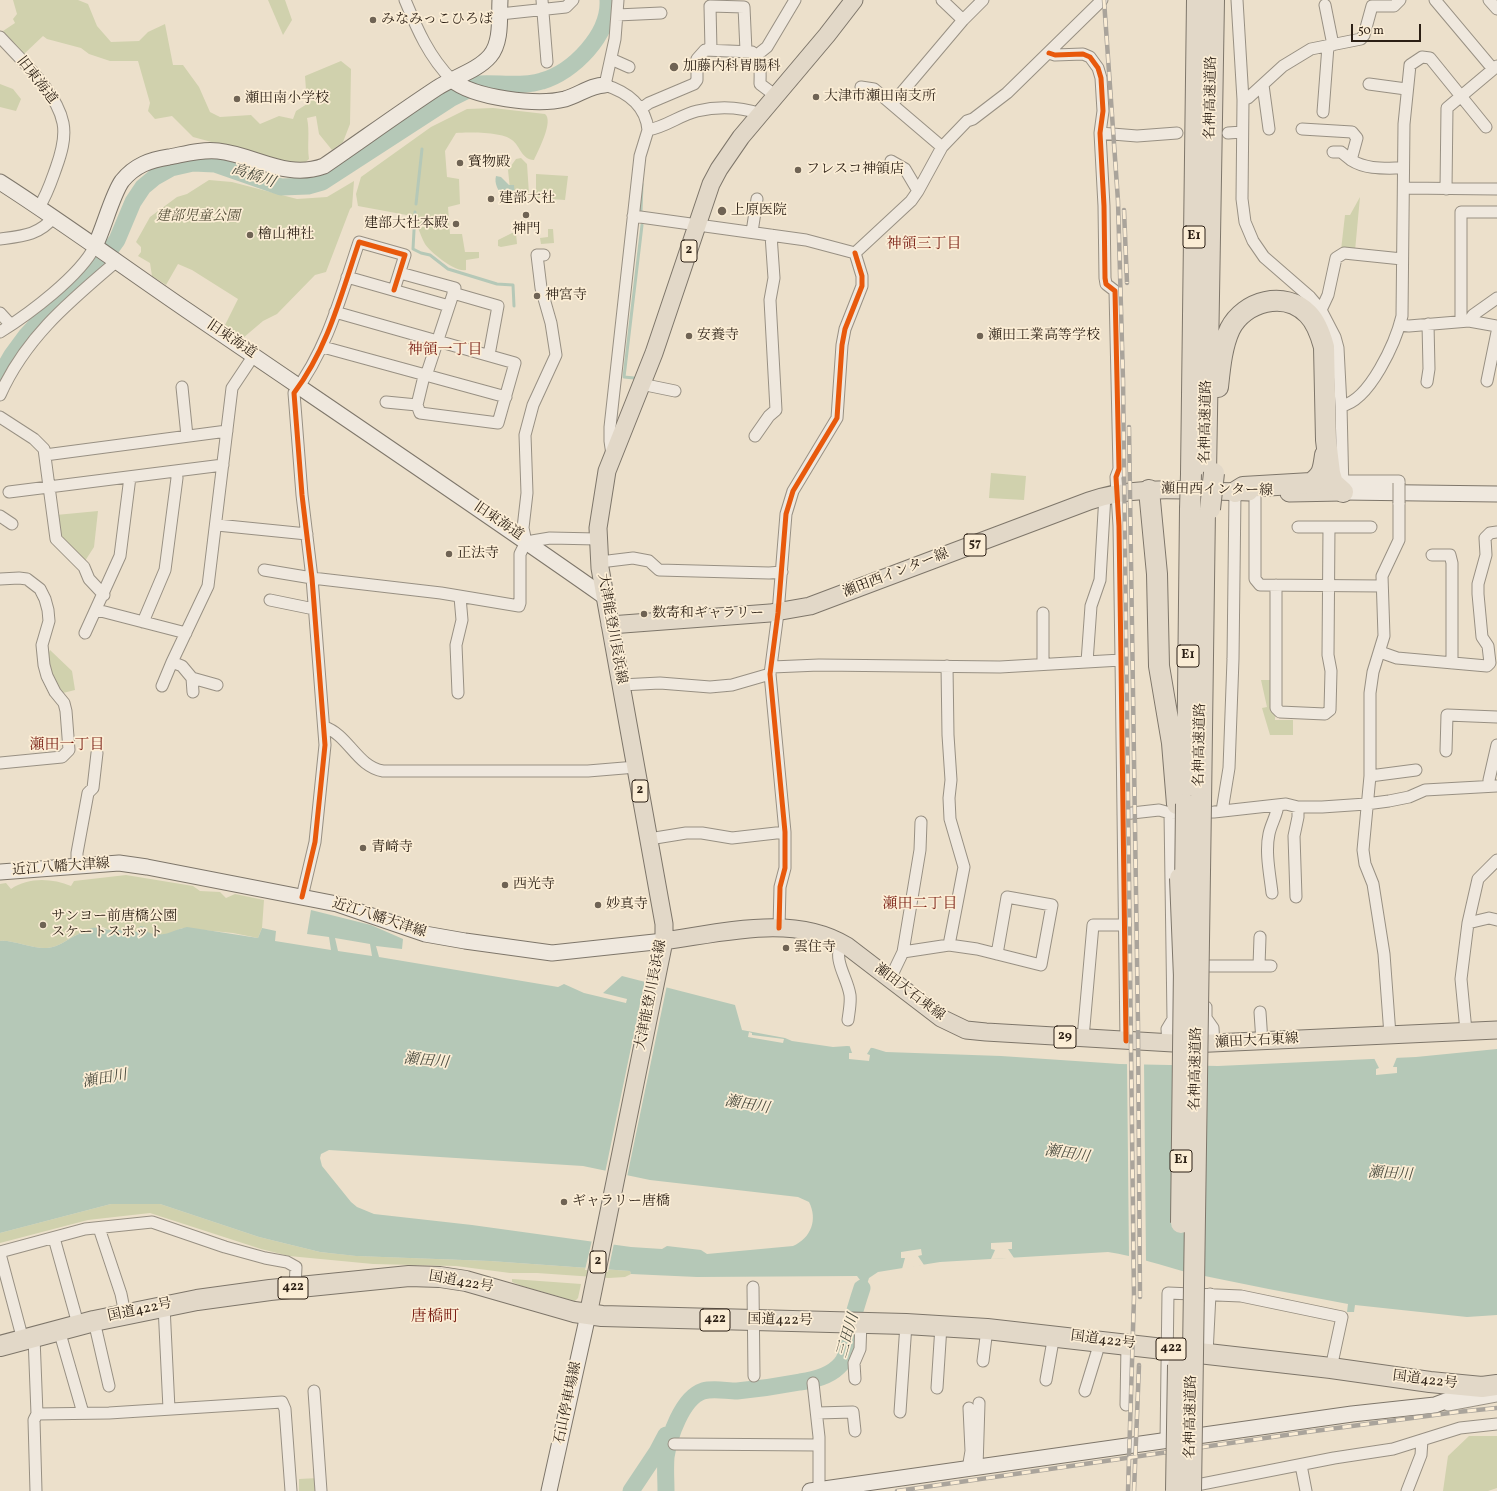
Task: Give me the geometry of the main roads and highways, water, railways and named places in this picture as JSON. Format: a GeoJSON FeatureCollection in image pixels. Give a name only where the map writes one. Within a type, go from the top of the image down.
{"type":"FeatureCollection","features":[{"type":"Feature","properties":{"kind":"highway","name":"名神高速道路"},"geometry":{"type":"LineString","coordinates":[[1198,0],[1203,473]]}},
{"type":"Feature","properties":{"kind":"highway","name":"名神高速道路"},"geometry":{"type":"LineString","coordinates":[[1196,1489],[1195,808],[1214,0]]}},
{"type":"Feature","properties":{"kind":"highway"},"geometry":{"type":"LineString","coordinates":[[1203,473],[1224,348],[1230,329],[1239,316],[1253,306],[1264,302],[1282,301],[1298,307],[1308,314],[1321,336],[1324,347],[1326,377],[1326,440],[1323,472],[1319,478],[1311,483],[1242,487],[1235,492]]}},
{"type":"Feature","properties":{"kind":"highway"},"geometry":{"type":"LineString","coordinates":[[1326,440],[1330,473],[1333,483],[1343,487]]}},
{"type":"Feature","properties":{"kind":"highway"},"geometry":{"type":"LineString","coordinates":[[1149,490],[1157,574],[1159,666],[1172,743],[1195,808]]}},
{"type":"Feature","properties":{"kind":"highway","name":"名神高速道路"},"geometry":{"type":"LineString","coordinates":[[1176,1491],[1184,986],[1195,808],[1204,574],[1202,509]]}},
{"type":"Feature","properties":{"kind":"highway","name":"国道422号"},"geometry":{"type":"LineString","coordinates":[[0,1346],[125,1314],[212,1298],[383,1278],[440,1277],[482,1285],[563,1309],[589,1306],[754,1320],[906,1324],[987,1329],[1098,1340],[1331,1368],[1492,1390]]}},
{"type":"Feature","properties":{"kind":"main road","name":"大津能登川長浜線"},"geometry":{"type":"LineString","coordinates":[[589,1306],[663,949],[664,924],[600,562],[597,539],[604,483],[612,455],[654,353],[712,184],[719,169],[741,137],[854,0]]}},
{"type":"Feature","properties":{"kind":"main road","name":"瀬田西インター線"},"geometry":{"type":"LineString","coordinates":[[610,625],[778,612],[810,606],[1111,494],[1149,490],[1255,492],[1343,487]]}},
{"type":"Feature","properties":{"kind":"main road","name":"瀬田大石東線"},"geometry":{"type":"LineString","coordinates":[[663,949],[762,928],[779,928],[813,933],[841,942],[941,1018],[966,1030],[1126,1041],[1214,1044],[1497,1030]]}},
{"type":"Feature","properties":{"kind":"water"},"geometry":{"type":"Polygon","coordinates":[[[496,176],[501,177],[509,185],[514,185],[515,197],[510,195],[503,196],[501,194],[496,184],[496,176]]]}},
{"type":"Feature","properties":{"kind":"water","name":"瀬田川"},"geometry":{"type":"Polygon","coordinates":[[[311,910],[371,925],[403,939],[402,949],[376,946],[379,957],[558,987],[564,984],[584,993],[626,1003],[627,999],[603,993],[622,976],[735,1005],[742,1030],[785,1038],[792,1041],[833,1047],[847,1046],[873,1048],[886,1052],[1001,1056],[1120,1064],[1218,1066],[1416,1057],[1497,1049],[1497,1315],[1467,1317],[1355,1305],[1354,1312],[1347,1312],[1348,1304],[1190,1273],[1108,1252],[940,1262],[878,1272],[869,1278],[859,1310],[850,1311],[860,1280],[857,1276],[697,1277],[631,1274],[630,1271],[490,1261],[356,1256],[320,1252],[259,1237],[160,1204],[111,1204],[0,1233],[0,941],[10,941],[35,947],[47,948],[60,944],[79,934],[80,931],[92,928],[137,932],[140,926],[146,927],[148,932],[158,935],[187,927],[258,938],[262,928],[276,931],[275,941],[331,950],[329,937],[307,934],[311,910]],[[335,938],[338,951],[372,956],[370,944],[335,938]],[[329,1150],[321,1154],[320,1158],[322,1166],[351,1202],[357,1207],[374,1214],[472,1225],[631,1247],[662,1249],[667,1246],[701,1250],[707,1254],[793,1246],[804,1238],[813,1222],[812,1209],[809,1202],[798,1197],[650,1180],[583,1166],[329,1150]]]}},
{"type":"Feature","properties":{"kind":"waterway","name":"高橋川"},"geometry":{"type":"LineString","coordinates":[[0,376],[12,355],[26,336],[48,312],[99,265],[117,240],[133,202],[143,187],[155,177],[171,168],[193,163],[215,164],[281,187],[308,186],[322,182],[450,99],[480,84],[535,83],[554,76],[566,69],[577,61],[596,39],[603,26],[607,13],[608,0]]}},
{"type":"Feature","properties":{"kind":"waterway"},"geometry":{"type":"LineString","coordinates":[[416,204],[422,149]]}},
{"type":"Feature","properties":{"kind":"waterway"},"geometry":{"type":"LineString","coordinates":[[641,211],[642,184]]}},
{"type":"Feature","properties":{"kind":"waterway"},"geometry":{"type":"LineString","coordinates":[[415,212],[413,249],[430,255],[448,269],[497,284],[513,285],[514,306]]}},
{"type":"Feature","properties":{"kind":"waterway"},"geometry":{"type":"LineString","coordinates":[[634,378],[624,377],[642,225]]}},
{"type":"Feature","properties":{"kind":"waterway","name":"三田川"},"geometry":{"type":"LineString","coordinates":[[666,1491],[666,1457],[670,1439],[673,1429],[689,1401],[696,1395],[707,1390],[737,1391],[776,1386],[817,1379],[832,1372],[844,1360],[849,1332],[862,1288]]}},
{"type":"Feature","properties":{"kind":"waterway"},"geometry":{"type":"LineString","coordinates":[[631,1491],[657,1452],[666,1435]]}},
{"type":"Feature","properties":{"kind":"railway"},"geometry":{"type":"LineString","coordinates":[[1104,0],[1118,201],[1123,380],[1134,1297],[1128,1491]]}},
{"type":"Feature","properties":{"kind":"railway"},"geometry":{"type":"LineString","coordinates":[[1124,210],[1127,283]]}},
{"type":"Feature","properties":{"kind":"railway"},"geometry":{"type":"LineString","coordinates":[[1129,427],[1138,1025],[1140,1297]]}},
{"type":"Feature","properties":{"kind":"railway"},"geometry":{"type":"LineString","coordinates":[[1134,1491],[1139,1365]]}},
{"type":"Feature","properties":{"kind":"railway"},"geometry":{"type":"LineString","coordinates":[[897,1491],[1307,1432],[1497,1408]]}},
{"type":"Feature","properties":{"kind":"place","name":"みなみっこひろば"},"geometry":{"type":"Point","coordinates":[373,20]}},
{"type":"Feature","properties":{"kind":"place","name":"加藤内科胃腸科"},"geometry":{"type":"Point","coordinates":[674,67]}},
{"type":"Feature","properties":{"kind":"place","name":"大津市瀬田南支所"},"geometry":{"type":"Point","coordinates":[816,97]}},
{"type":"Feature","properties":{"kind":"place","name":"瀬田南小学校"},"geometry":{"type":"Point","coordinates":[237,99]}},
{"type":"Feature","properties":{"kind":"place","name":"寳物殿"},"geometry":{"type":"Point","coordinates":[460,163]}},
{"type":"Feature","properties":{"kind":"place","name":"フレスコ神領店"},"geometry":{"type":"Point","coordinates":[798,170]}},
{"type":"Feature","properties":{"kind":"place","name":"建部大社"},"geometry":{"type":"Point","coordinates":[491,199]}},
{"type":"Feature","properties":{"kind":"place","name":"上原医院"},"geometry":{"type":"Point","coordinates":[722,211]}},
{"type":"Feature","properties":{"kind":"place","name":"神門"},"geometry":{"type":"Point","coordinates":[526,215]}},
{"type":"Feature","properties":{"kind":"place","name":"建部大社本殿"},"geometry":{"type":"Point","coordinates":[456,224]}},
{"type":"Feature","properties":{"kind":"place","name":"檜山神社"},"geometry":{"type":"Point","coordinates":[250,235]}},
{"type":"Feature","properties":{"kind":"place","name":"神宮寺"},"geometry":{"type":"Point","coordinates":[537,296]}},
{"type":"Feature","properties":{"kind":"place","name":"安養寺"},"geometry":{"type":"Point","coordinates":[689,336]}},
{"type":"Feature","properties":{"kind":"place","name":"瀬田工業高等学校"},"geometry":{"type":"Point","coordinates":[980,336]}},
{"type":"Feature","properties":{"kind":"place","name":"正法寺"},"geometry":{"type":"Point","coordinates":[449,554]}},
{"type":"Feature","properties":{"kind":"place","name":"数寄和ギャラリー"},"geometry":{"type":"Point","coordinates":[644,614]}},
{"type":"Feature","properties":{"kind":"place","name":"青崎寺"},"geometry":{"type":"Point","coordinates":[363,848]}},
{"type":"Feature","properties":{"kind":"place","name":"西光寺"},"geometry":{"type":"Point","coordinates":[505,885]}},
{"type":"Feature","properties":{"kind":"place","name":"妙真寺"},"geometry":{"type":"Point","coordinates":[598,905]}},
{"type":"Feature","properties":{"kind":"place","name":"サンヨー前唐橋公園 スケートスポット"},"geometry":{"type":"Point","coordinates":[43,925]}},
{"type":"Feature","properties":{"kind":"place","name":"雲住寺"},"geometry":{"type":"Point","coordinates":[786,948]}},
{"type":"Feature","properties":{"kind":"place","name":"ギャラリー唐橋"},"geometry":{"type":"Point","coordinates":[564,1202]}},
{"type":"Feature","properties":{"kind":"district","name":"神領三丁目"},"geometry":{"type":"Point","coordinates":[924,245]}},
{"type":"Feature","properties":{"kind":"district","name":"神領一丁目"},"geometry":{"type":"Point","coordinates":[445,351]}},
{"type":"Feature","properties":{"kind":"district","name":"瀬田一丁目"},"geometry":{"type":"Point","coordinates":[67,746]}},
{"type":"Feature","properties":{"kind":"district","name":"瀬田二丁目"},"geometry":{"type":"Point","coordinates":[920,905]}},
{"type":"Feature","properties":{"kind":"district","name":"唐橋町"},"geometry":{"type":"Point","coordinates":[435,1318]}},
{"type":"Feature","properties":{"kind":"park label","name":"建部児童公園"},"geometry":{"type":"Point","coordinates":[198,217]}}]}
